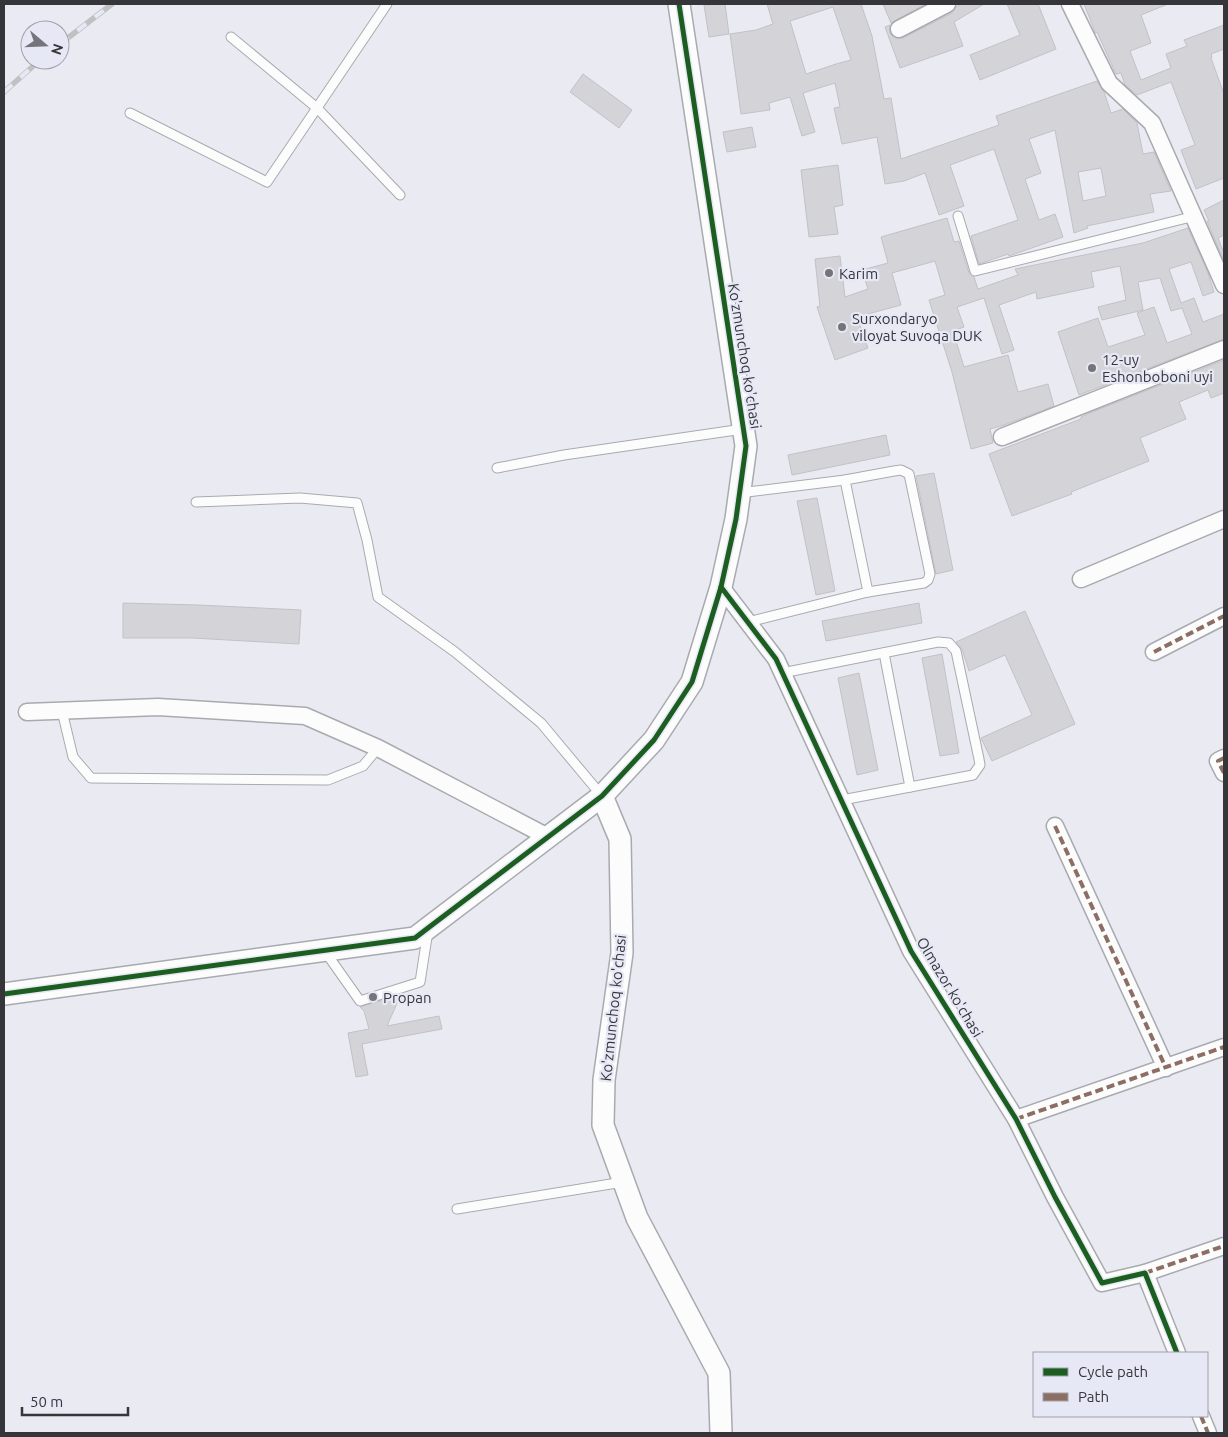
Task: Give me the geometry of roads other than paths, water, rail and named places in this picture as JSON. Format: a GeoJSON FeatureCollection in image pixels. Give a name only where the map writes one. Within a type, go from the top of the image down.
{"type":"FeatureCollection","features":[{"type":"Feature","properties":{"kind":"street","name":"Ko'zmunchoq ko'chasi"},"geometry":{"type":"LineString","coordinates":[[679,4],[746,446],[736,519],[721,587],[692,682],[654,740],[602,796],[620,839],[622,952],[604,1080],[603,1125],[637,1218],[719,1374],[721,1433]]}},
{"type":"Feature","properties":{"kind":"street"},"geometry":{"type":"LineString","coordinates":[[899,29],[947,4]]}},
{"type":"Feature","properties":{"kind":"street"},"geometry":{"type":"LineString","coordinates":[[1070,4],[1109,83],[1152,123],[1195,216],[1224,285]]}},
{"type":"Feature","properties":{"kind":"street"},"geometry":{"type":"LineString","coordinates":[[1002,437],[1224,350]]}},
{"type":"Feature","properties":{"kind":"street"},"geometry":{"type":"LineString","coordinates":[[1081,579],[1224,519]]}},
{"type":"Feature","properties":{"kind":"street","name":"Olmazor ko'chasi"},"geometry":{"type":"LineString","coordinates":[[721,587],[776,659],[911,950],[1016,1120],[1102,1283],[1145,1273]]}},
{"type":"Feature","properties":{"kind":"street"},"geometry":{"type":"LineString","coordinates":[[1154,652],[1224,616]]}},
{"type":"Feature","properties":{"kind":"street"},"geometry":{"type":"LineString","coordinates":[[27,712],[158,708],[305,716],[378,748],[548,837]]}},
{"type":"Feature","properties":{"kind":"street"},"geometry":{"type":"LineString","coordinates":[[1224,758],[1218,761],[1224,773]]}},
{"type":"Feature","properties":{"kind":"street"},"geometry":{"type":"LineString","coordinates":[[4,994],[415,938],[602,796]]}},
{"type":"Feature","properties":{"kind":"street"},"geometry":{"type":"LineString","coordinates":[[1055,826],[1166,1068]]}},
{"type":"Feature","properties":{"kind":"street"},"geometry":{"type":"LineString","coordinates":[[1016,1120],[1224,1047]]}},
{"type":"Feature","properties":{"kind":"street"},"geometry":{"type":"LineString","coordinates":[[1177,1352],[1145,1273],[1224,1246]]}},
{"type":"Feature","properties":{"kind":"street"},"geometry":{"type":"LineString","coordinates":[[1201,1417],[1208,1433]]}},
{"type":"Feature","properties":{"kind":"lane"},"geometry":{"type":"LineString","coordinates":[[130,113],[267,182],[387,4]]}},
{"type":"Feature","properties":{"kind":"lane"},"geometry":{"type":"LineString","coordinates":[[231,37],[317,108],[400,195]]}},
{"type":"Feature","properties":{"kind":"lane"},"geometry":{"type":"LineString","coordinates":[[958,216],[975,271],[1195,216]]}},
{"type":"Feature","properties":{"kind":"lane"},"geometry":{"type":"LineString","coordinates":[[497,468],[564,455],[743,428]]}},
{"type":"Feature","properties":{"kind":"lane"},"geometry":{"type":"LineString","coordinates":[[739,493],[845,480],[901,470],[909,474],[930,574],[928,580],[924,583],[868,592],[748,622]]}},
{"type":"Feature","properties":{"kind":"lane"},"geometry":{"type":"LineString","coordinates":[[845,480],[868,592]]}},
{"type":"Feature","properties":{"kind":"lane"},"geometry":{"type":"LineString","coordinates":[[196,502],[300,498],[357,503],[367,540],[378,596],[455,652],[540,723],[602,796]]}},
{"type":"Feature","properties":{"kind":"lane"},"geometry":{"type":"LineString","coordinates":[[782,673],[938,642],[949,643],[956,651],[980,765],[972,775],[842,800]]}},
{"type":"Feature","properties":{"kind":"lane"},"geometry":{"type":"LineString","coordinates":[[884,653],[910,787]]}},
{"type":"Feature","properties":{"kind":"lane"},"geometry":{"type":"LineString","coordinates":[[62,711],[73,757],[91,778],[328,780],[363,766],[378,748]]}},
{"type":"Feature","properties":{"kind":"lane"},"geometry":{"type":"LineString","coordinates":[[324,950],[360,1001],[420,982],[428,928]]}},
{"type":"Feature","properties":{"kind":"lane"},"geometry":{"type":"LineString","coordinates":[[457,1209],[623,1182]]}},
{"type":"Feature","properties":{"kind":"railway"},"geometry":{"type":"LineString","coordinates":[[70,36],[112,4]]}},
{"type":"Feature","properties":{"kind":"railway"},"geometry":{"type":"LineString","coordinates":[[4,92],[29,70]]}},
{"type":"Feature","properties":{"kind":"place","name":"Karim"},"geometry":{"type":"Point","coordinates":[829,273]}},
{"type":"Feature","properties":{"kind":"place","name":"Surxondaryo viloyat Suvoqa DUK"},"geometry":{"type":"Point","coordinates":[842,327]}},
{"type":"Feature","properties":{"kind":"place","name":"12-uy Eshonboboni uyi"},"geometry":{"type":"Point","coordinates":[1092,368]}},
{"type":"Feature","properties":{"kind":"place","name":"Propan"},"geometry":{"type":"Point","coordinates":[373,997]}}]}
